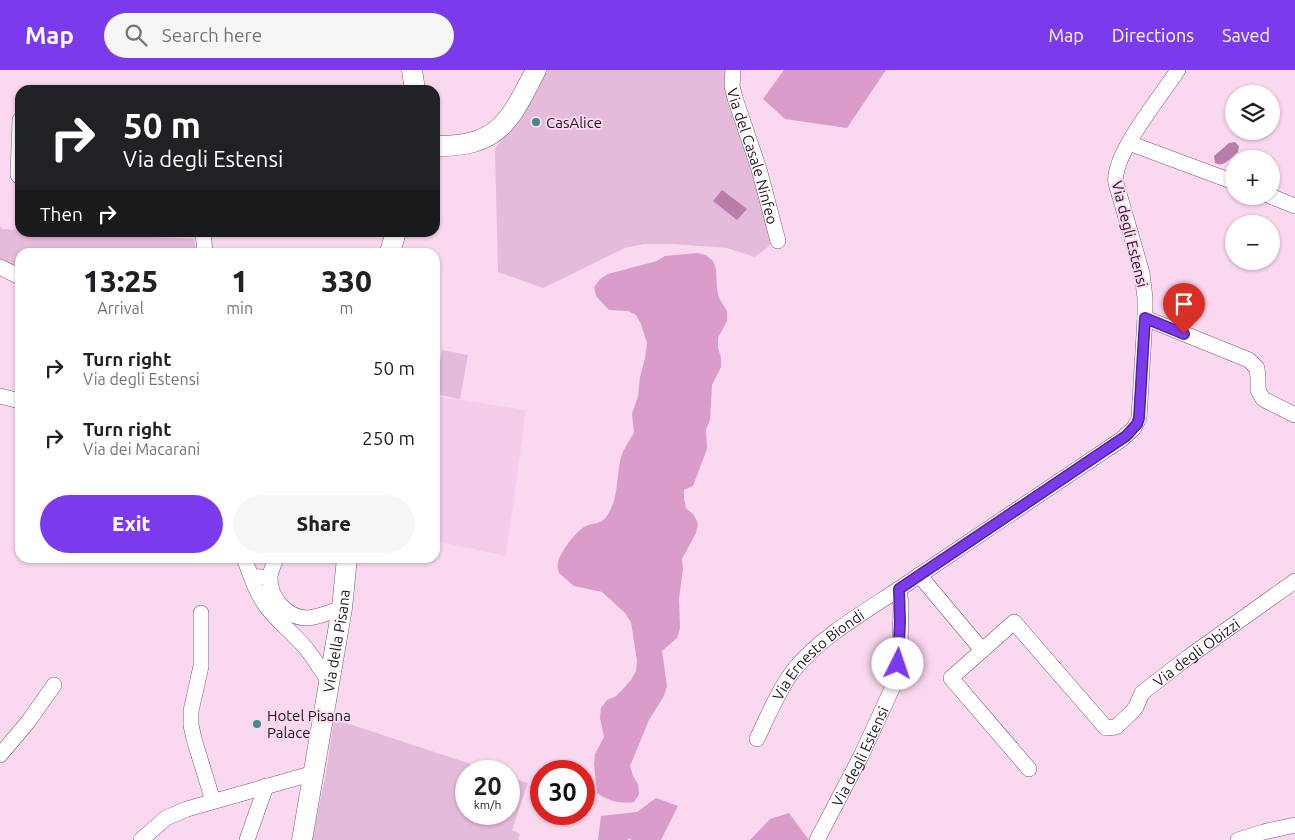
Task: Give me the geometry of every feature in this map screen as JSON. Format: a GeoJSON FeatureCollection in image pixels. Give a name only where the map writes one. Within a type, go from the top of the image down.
{"type":"FeatureCollection","features":[{"type":"Feature","properties":{"kind":"main road"},"geometry":{"type":"LineString","coordinates":[[412,70],[414,85]]}},
{"type":"Feature","properties":{"kind":"main road"},"geometry":{"type":"LineString","coordinates":[[440,145],[474,142],[487,137],[497,130],[514,112],[536,70]]}},
{"type":"Feature","properties":{"kind":"main road","name":"Via della Pisana"},"geometry":{"type":"LineString","coordinates":[[302,840],[342,608],[346,563]]}},
{"type":"Feature","properties":{"kind":"street","name":"Via del Casale Ninfeo"},"geometry":{"type":"LineString","coordinates":[[733,70],[732,86],[735,98],[759,169],[778,241]]}},
{"type":"Feature","properties":{"kind":"street","name":"Via degli Estensi"},"geometry":{"type":"LineString","coordinates":[[817,840],[858,762],[896,680],[900,648],[899,589],[1122,439],[1132,431],[1139,418],[1145,318],[1143,278],[1116,179],[1118,166],[1129,143],[1178,70]]}},
{"type":"Feature","properties":{"kind":"street"},"geometry":{"type":"LineString","coordinates":[[1129,143],[1225,179]]}},
{"type":"Feature","properties":{"kind":"street"},"geometry":{"type":"LineString","coordinates":[[1280,200],[1295,206]]}},
{"type":"Feature","properties":{"kind":"street"},"geometry":{"type":"LineString","coordinates":[[0,267],[15,274]]}},
{"type":"Feature","properties":{"kind":"street"},"geometry":{"type":"LineString","coordinates":[[1145,318],[1249,360],[1257,368],[1258,390],[1262,399],[1295,415]]}},
{"type":"Feature","properties":{"kind":"street"},"geometry":{"type":"LineString","coordinates":[[0,396],[15,400]]}},
{"type":"Feature","properties":{"kind":"street"},"geometry":{"type":"LineString","coordinates":[[246,563],[258,594],[265,606],[306,650],[330,682]]}},
{"type":"Feature","properties":{"kind":"street"},"geometry":{"type":"LineString","coordinates":[[274,563],[270,574],[272,588],[278,603],[292,614],[305,618],[342,608]]}},
{"type":"Feature","properties":{"kind":"street"},"geometry":{"type":"LineString","coordinates":[[251,576],[263,577],[270,574]]}},
{"type":"Feature","properties":{"kind":"street"},"geometry":{"type":"LineString","coordinates":[[919,575],[982,650],[951,678],[1029,769]]}},
{"type":"Feature","properties":{"kind":"street","name":"Via degli Obizzi"},"geometry":{"type":"LineString","coordinates":[[982,650],[1014,622],[1106,728],[1116,727],[1136,707],[1142,693],[1295,581]]}},
{"type":"Feature","properties":{"kind":"street","name":"Via Ernesto Biondi"},"geometry":{"type":"LineString","coordinates":[[757,739],[787,681],[807,656],[846,625],[899,589]]}},
{"type":"Feature","properties":{"kind":"street"},"geometry":{"type":"LineString","coordinates":[[201,613],[201,666],[192,705],[191,725],[213,801]]}},
{"type":"Feature","properties":{"kind":"street"},"geometry":{"type":"LineString","coordinates":[[294,636],[305,618]]}},
{"type":"Feature","properties":{"kind":"street"},"geometry":{"type":"LineString","coordinates":[[0,755],[33,716],[54,685]]}},
{"type":"Feature","properties":{"kind":"street"},"geometry":{"type":"LineString","coordinates":[[141,840],[166,818],[213,801],[314,773]]}},
{"type":"Feature","properties":{"kind":"street"},"geometry":{"type":"LineString","coordinates":[[248,840],[266,786]]}},
{"type":"Feature","properties":{"kind":"street"},"geometry":{"type":"LineString","coordinates":[[1238,840],[1295,825]]}},
{"type":"Feature","properties":{"kind":"shaded area"},"geometry":{"type":"Polygon","coordinates":[[[546,70],[730,70],[771,238],[769,246],[755,257],[727,248],[644,244],[625,248],[543,288],[498,272],[495,149],[531,97],[546,70]]]}},
{"type":"Feature","properties":{"kind":"shaded area"},"geometry":{"type":"Polygon","coordinates":[[[784,70],[886,70],[847,128],[785,119],[763,99],[784,70]]]}},
{"type":"Feature","properties":{"kind":"shaded area"},"geometry":{"type":"Polygon","coordinates":[[[1235,142],[1239,146],[1238,150],[1225,150],[1225,162],[1215,163],[1214,156],[1229,143],[1235,142]]]}},
{"type":"Feature","properties":{"kind":"shaded area"},"geometry":{"type":"Polygon","coordinates":[[[722,190],[747,209],[737,220],[713,201],[722,190]]]}},
{"type":"Feature","properties":{"kind":"shaded area"},"geometry":{"type":"Polygon","coordinates":[[[0,226],[2,229],[15,230],[15,237],[153,237],[194,239],[195,248],[15,248],[15,267],[0,260],[0,226]]]}},
{"type":"Feature","properties":{"kind":"shaded area"},"geometry":{"type":"Polygon","coordinates":[[[697,253],[706,255],[713,261],[716,269],[719,298],[727,311],[727,321],[718,338],[721,367],[712,385],[710,420],[706,429],[707,449],[693,486],[684,490],[686,508],[694,515],[698,524],[696,533],[682,559],[683,569],[679,599],[680,628],[677,638],[662,651],[667,686],[664,696],[649,720],[630,766],[638,784],[639,794],[634,802],[629,803],[610,800],[597,793],[594,760],[595,754],[604,737],[600,718],[601,708],[607,700],[616,696],[623,689],[636,671],[637,661],[631,622],[625,613],[602,592],[574,586],[559,573],[558,564],[566,547],[578,532],[586,526],[602,521],[607,516],[614,502],[621,457],[634,433],[632,414],[638,396],[647,343],[636,315],[628,311],[609,310],[596,296],[594,287],[600,279],[608,274],[657,261],[665,256],[697,253]]]}},
{"type":"Feature","properties":{"kind":"shaded area"},"geometry":{"type":"Polygon","coordinates":[[[442,350],[468,355],[460,399],[440,395],[442,350]]]}},
{"type":"Feature","properties":{"kind":"shaded area"},"geometry":{"type":"Polygon","coordinates":[[[440,397],[526,410],[506,556],[440,542],[440,397]]]}},
{"type":"Feature","properties":{"kind":"shaded area"},"geometry":{"type":"Polygon","coordinates":[[[334,719],[459,760],[455,760],[455,825],[514,825],[512,830],[520,834],[518,840],[312,840],[326,773],[334,719]]]}},
{"type":"Feature","properties":{"kind":"shaded area"},"geometry":{"type":"Polygon","coordinates":[[[520,780],[528,783],[520,806],[520,780]]]}},
{"type":"Feature","properties":{"kind":"shaded area"},"geometry":{"type":"Polygon","coordinates":[[[656,798],[678,806],[661,840],[632,840],[628,838],[628,840],[598,840],[601,816],[637,812],[656,798]]]}},
{"type":"Feature","properties":{"kind":"shaded area"},"geometry":{"type":"Polygon","coordinates":[[[789,813],[809,840],[750,840],[770,819],[789,813]]]}},
{"type":"Feature","properties":{"kind":"place","name":"CasAlice"},"geometry":{"type":"Point","coordinates":[536,122]}},
{"type":"Feature","properties":{"kind":"place","name":"Hotel Pisana Palace"},"geometry":{"type":"Point","coordinates":[257,724]}},
{"type":"Feature","properties":{"kind":"route"},"geometry":{"type":"LineString","coordinates":[[898,664],[900,648],[899,589],[1132,431],[1139,418],[1145,318],[1184,334]]}}]}
